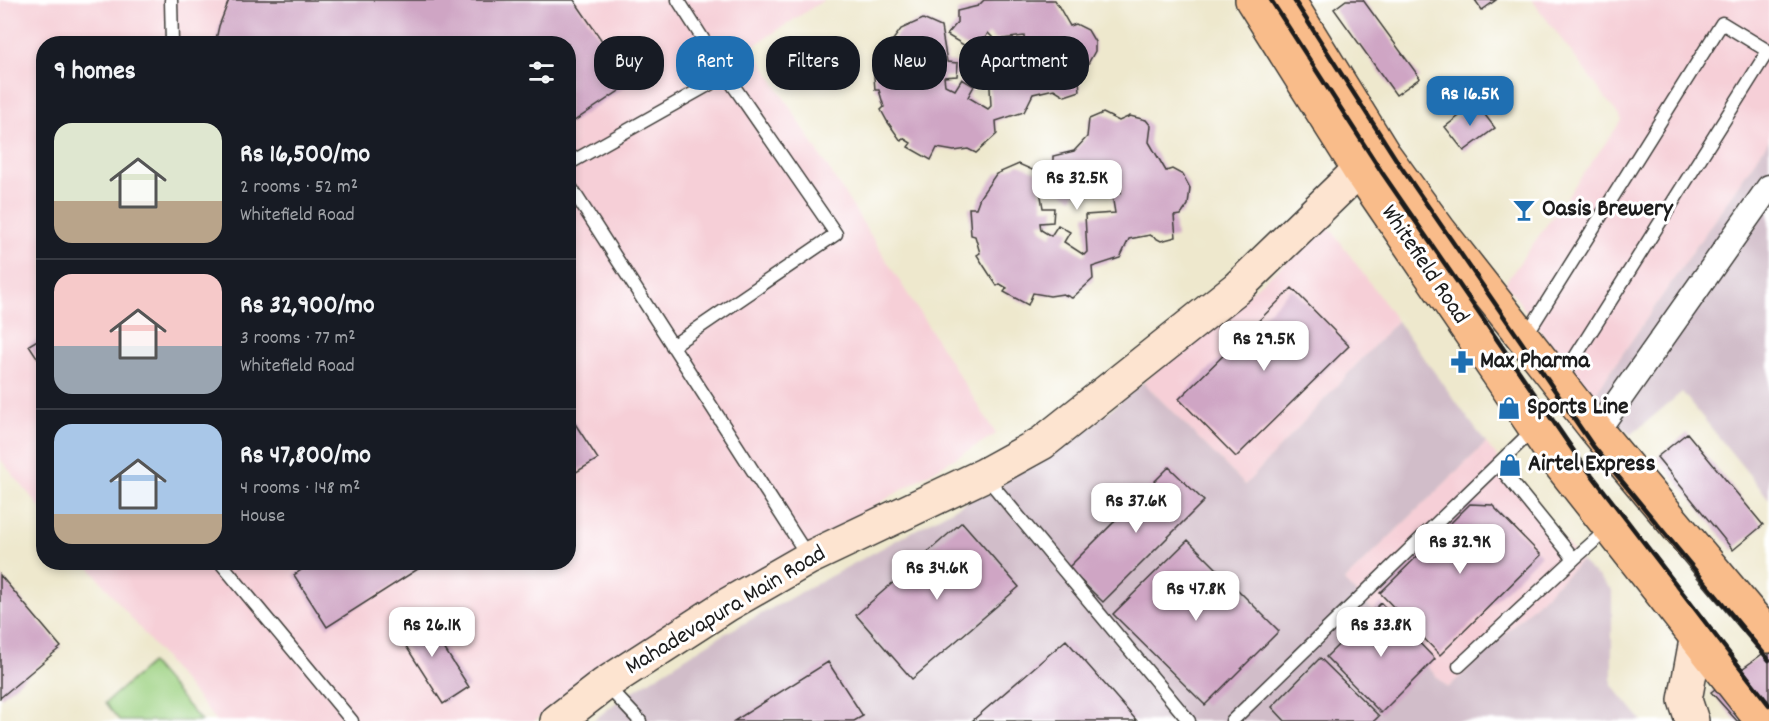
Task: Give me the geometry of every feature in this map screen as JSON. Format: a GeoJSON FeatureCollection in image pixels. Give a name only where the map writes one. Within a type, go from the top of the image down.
{"type":"FeatureCollection","features":[{"type":"Feature","properties":{"kind":"main road","name":"Whitefield Road"},"geometry":{"type":"LineString","coordinates":[[1252,0],[1359,170],[1535,428],[1609,528],[1762,721]]}},
{"type":"Feature","properties":{"kind":"main road","name":"Whitefield Road"},"geometry":{"type":"LineString","coordinates":[[1288,0],[1383,153],[1439,230],[1597,431],[1763,619]]}},
{"type":"Feature","properties":{"kind":"street","name":"Mahadevapura Main Road"},"geometry":{"type":"LineString","coordinates":[[557,721],[605,684],[727,605],[809,558],[984,475],[1042,443],[1237,288],[1359,170]]}},
{"type":"Feature","properties":{"kind":"street"},"geometry":{"type":"LineString","coordinates":[[1597,431],[1769,187]]}},
{"type":"Feature","properties":{"kind":"street"},"geometry":{"type":"LineString","coordinates":[[1692,721],[1685,700],[1696,640]]}},
{"type":"Feature","properties":{"kind":"lane"},"geometry":{"type":"LineString","coordinates":[[171,0],[172,36]]}},
{"type":"Feature","properties":{"kind":"lane"},"geometry":{"type":"LineString","coordinates":[[678,0],[701,36]]}},
{"type":"Feature","properties":{"kind":"lane"},"geometry":{"type":"LineString","coordinates":[[1524,338],[1722,23],[1768,51],[1559,383]]}},
{"type":"Feature","properties":{"kind":"lane"},"geometry":{"type":"LineString","coordinates":[[576,159],[699,90]]}},
{"type":"Feature","properties":{"kind":"lane"},"geometry":{"type":"LineString","coordinates":[[672,346],[836,234],[736,90]]}},
{"type":"Feature","properties":{"kind":"lane"},"geometry":{"type":"LineString","coordinates":[[576,196],[672,346],[721,417],[809,558]]}},
{"type":"Feature","properties":{"kind":"lane"},"geometry":{"type":"LineString","coordinates":[[1232,721],[1535,428]]}},
{"type":"Feature","properties":{"kind":"lane"},"geometry":{"type":"LineString","coordinates":[[1498,465],[1574,559]]}},
{"type":"Feature","properties":{"kind":"lane"},"geometry":{"type":"LineString","coordinates":[[984,475],[1189,721]]}},
{"type":"Feature","properties":{"kind":"lane"},"geometry":{"type":"LineString","coordinates":[[1459,666],[1609,528]]}},
{"type":"Feature","properties":{"kind":"lane"},"geometry":{"type":"LineString","coordinates":[[227,570],[352,721]]}},
{"type":"Feature","properties":{"kind":"lane"},"geometry":{"type":"LineString","coordinates":[[605,684],[640,721]]}},
{"type":"Feature","properties":{"kind":"shaded area"},"geometry":{"type":"Polygon","coordinates":[[[0,0],[824,0],[754,46],[754,36],[676,36],[676,90],[754,90],[754,50],[766,69],[766,90],[779,90],[996,434],[822,537],[558,702],[535,721],[216,721],[92,570],[576,570],[576,36],[36,36],[36,503],[0,459],[0,0]]]}},
{"type":"Feature","properties":{"kind":"shaded area"},"geometry":{"type":"Polygon","coordinates":[[[1532,0],[1769,0],[1769,140],[1591,400],[1505,283],[1622,120],[1532,0]]]}},
{"type":"Feature","properties":{"kind":"shaded area"},"geometry":{"type":"Polygon","coordinates":[[[1769,140],[1769,499],[1682,392],[1631,435],[1591,400],[1769,140]]]}},
{"type":"Feature","properties":{"kind":"shaded area"},"geometry":{"type":"Polygon","coordinates":[[[1329,226],[1397,321],[1245,485],[1143,382],[1329,226]]]}},
{"type":"Feature","properties":{"kind":"shaded area"},"geometry":{"type":"Polygon","coordinates":[[[1397,321],[1486,443],[1344,581],[1448,688],[1581,561],[1612,590],[1612,685],[1642,721],[593,721],[619,700],[717,638],[983,493],[1108,412],[1143,382],[1245,485],[1397,321]]]}},
{"type":"Feature","properties":{"kind":"shaded area"},"geometry":{"type":"Polygon","coordinates":[[[1486,443],[1581,561],[1448,688],[1344,581],[1486,443]]]}},
{"type":"Feature","properties":{"kind":"green space"},"geometry":{"type":"Polygon","coordinates":[[[151,663],[201,721],[120,721],[105,703],[151,663]]]}},
{"type":"Feature","properties":{"kind":"building"},"geometry":{"type":"Polygon","coordinates":[[[229,0],[574,0],[599,36],[594,36],[594,90],[620,90],[576,120],[576,36],[217,36],[229,0]]]}},
{"type":"Feature","properties":{"kind":"building"},"geometry":{"type":"Polygon","coordinates":[[[984,0],[1055,0],[1070,26],[1076,24],[1088,30],[1095,42],[1095,51],[1089,62],[1089,36],[991,36],[988,33],[986,36],[959,36],[959,42],[947,35],[957,23],[957,11],[978,6],[984,0]]]}},
{"type":"Feature","properties":{"kind":"building"},"geometry":{"type":"Polygon","coordinates":[[[1346,0],[1363,0],[1420,78],[1396,95],[1334,9],[1346,0]]]}},
{"type":"Feature","properties":{"kind":"building"},"geometry":{"type":"Polygon","coordinates":[[[1475,0],[1496,0],[1482,10],[1475,0]]]}},
{"type":"Feature","properties":{"kind":"building"},"geometry":{"type":"Polygon","coordinates":[[[923,19],[941,27],[943,36],[896,36],[901,29],[923,19]]]}},
{"type":"Feature","properties":{"kind":"building"},"geometry":{"type":"Polygon","coordinates":[[[947,62],[958,63],[957,76],[947,77],[947,62]]]}},
{"type":"Feature","properties":{"kind":"building"},"geometry":{"type":"Polygon","coordinates":[[[959,84],[959,90],[972,90],[968,97],[988,109],[991,106],[990,90],[1050,90],[1033,94],[1024,112],[996,121],[997,134],[976,153],[968,149],[954,151],[937,148],[931,160],[908,147],[911,143],[903,138],[901,141],[881,110],[884,107],[879,90],[947,90],[947,86],[955,90],[959,84]]]}},
{"type":"Feature","properties":{"kind":"building"},"geometry":{"type":"Polygon","coordinates":[[[1056,90],[1080,90],[1080,91],[1065,96],[1056,90]]]}},
{"type":"Feature","properties":{"kind":"building"},"geometry":{"type":"Polygon","coordinates":[[[1476,103],[1495,128],[1464,151],[1445,127],[1476,103]]]}},
{"type":"Feature","properties":{"kind":"building"},"geometry":{"type":"Polygon","coordinates":[[[1103,113],[1119,121],[1130,116],[1146,120],[1151,126],[1149,142],[1166,171],[1172,169],[1183,175],[1190,188],[1188,205],[1181,215],[1174,216],[1176,237],[1161,241],[1150,235],[1129,239],[1120,258],[1092,267],[1093,279],[1072,298],[1063,294],[1050,296],[1033,293],[1028,305],[1004,292],[1007,288],[1000,284],[997,286],[977,255],[980,253],[975,236],[971,235],[969,208],[976,208],[980,197],[996,174],[1019,164],[1037,172],[1043,208],[1054,208],[1053,222],[1040,223],[1041,230],[1051,236],[1058,225],[1070,232],[1064,242],[1084,255],[1087,252],[1085,215],[1115,213],[1112,195],[1121,193],[1120,182],[1091,185],[1084,179],[1072,198],[1044,181],[1053,168],[1053,156],[1074,151],[1087,137],[1089,119],[1103,113]]]}},
{"type":"Feature","properties":{"kind":"building"},"geometry":{"type":"Polygon","coordinates":[[[1292,288],[1349,346],[1236,457],[1179,399],[1292,288]]]}},
{"type":"Feature","properties":{"kind":"building"},"geometry":{"type":"Polygon","coordinates":[[[36,341],[36,356],[29,345],[36,341]]]}},
{"type":"Feature","properties":{"kind":"building"},"geometry":{"type":"Polygon","coordinates":[[[576,425],[598,459],[576,472],[576,425]]]}},
{"type":"Feature","properties":{"kind":"building"},"geometry":{"type":"Polygon","coordinates":[[[1687,433],[1763,525],[1733,550],[1657,457],[1687,433]]]}},
{"type":"Feature","properties":{"kind":"building"},"geometry":{"type":"Polygon","coordinates":[[[1169,467],[1204,501],[1103,602],[1068,568],[1169,467]]]}},
{"type":"Feature","properties":{"kind":"building"},"geometry":{"type":"Polygon","coordinates":[[[1470,504],[1492,505],[1541,555],[1440,655],[1380,593],[1470,504]]]}},
{"type":"Feature","properties":{"kind":"building"},"geometry":{"type":"Polygon","coordinates":[[[962,522],[1019,587],[912,679],[856,615],[962,522]]]}},
{"type":"Feature","properties":{"kind":"building"},"geometry":{"type":"Polygon","coordinates":[[[1188,540],[1279,631],[1205,705],[1113,614],[1188,540]]]}},
{"type":"Feature","properties":{"kind":"building"},"geometry":{"type":"Polygon","coordinates":[[[301,570],[416,570],[327,627],[294,575],[301,570]]]}},
{"type":"Feature","properties":{"kind":"building"},"geometry":{"type":"Polygon","coordinates":[[[0,575],[61,647],[0,698],[0,575]]]}},
{"type":"Feature","properties":{"kind":"building"},"geometry":{"type":"Polygon","coordinates":[[[1381,603],[1435,659],[1381,713],[1326,657],[1381,603]]]}},
{"type":"Feature","properties":{"kind":"building"},"geometry":{"type":"Polygon","coordinates":[[[421,612],[469,687],[443,704],[395,629],[421,612]]]}},
{"type":"Feature","properties":{"kind":"building"},"geometry":{"type":"Polygon","coordinates":[[[1066,640],[1137,721],[972,721],[1066,640]]]}},
{"type":"Feature","properties":{"kind":"building"},"geometry":{"type":"Polygon","coordinates":[[[1769,649],[1769,721],[1737,721],[1711,692],[1769,649]]]}},
{"type":"Feature","properties":{"kind":"building"},"geometry":{"type":"Polygon","coordinates":[[[1320,658],[1379,716],[1374,721],[1285,721],[1272,707],[1320,658]]]}},
{"type":"Feature","properties":{"kind":"building"},"geometry":{"type":"Polygon","coordinates":[[[828,662],[863,716],[854,721],[734,721],[828,662]]]}},
{"type":"Feature","properties":{"kind":"railway"},"geometry":{"type":"LineString","coordinates":[[1271,0],[1383,174],[1578,457],[1769,705]]}},
{"type":"Feature","properties":{"kind":"railway"},"geometry":{"type":"LineString","coordinates":[[1294,0],[1399,164],[1593,446],[1769,660]]}},
{"type":"Feature","properties":{"kind":"place","name":"Oasis Brewery"},"geometry":{"type":"Point","coordinates":[1524,210]}},
{"type":"Feature","properties":{"kind":"place","name":"Max Pharma"},"geometry":{"type":"Point","coordinates":[1462,362]}},
{"type":"Feature","properties":{"kind":"place","name":"Sports Line"},"geometry":{"type":"Point","coordinates":[1509,408]}},
{"type":"Feature","properties":{"kind":"place","name":"Airtel Express"},"geometry":{"type":"Point","coordinates":[1510,465]}}]}
